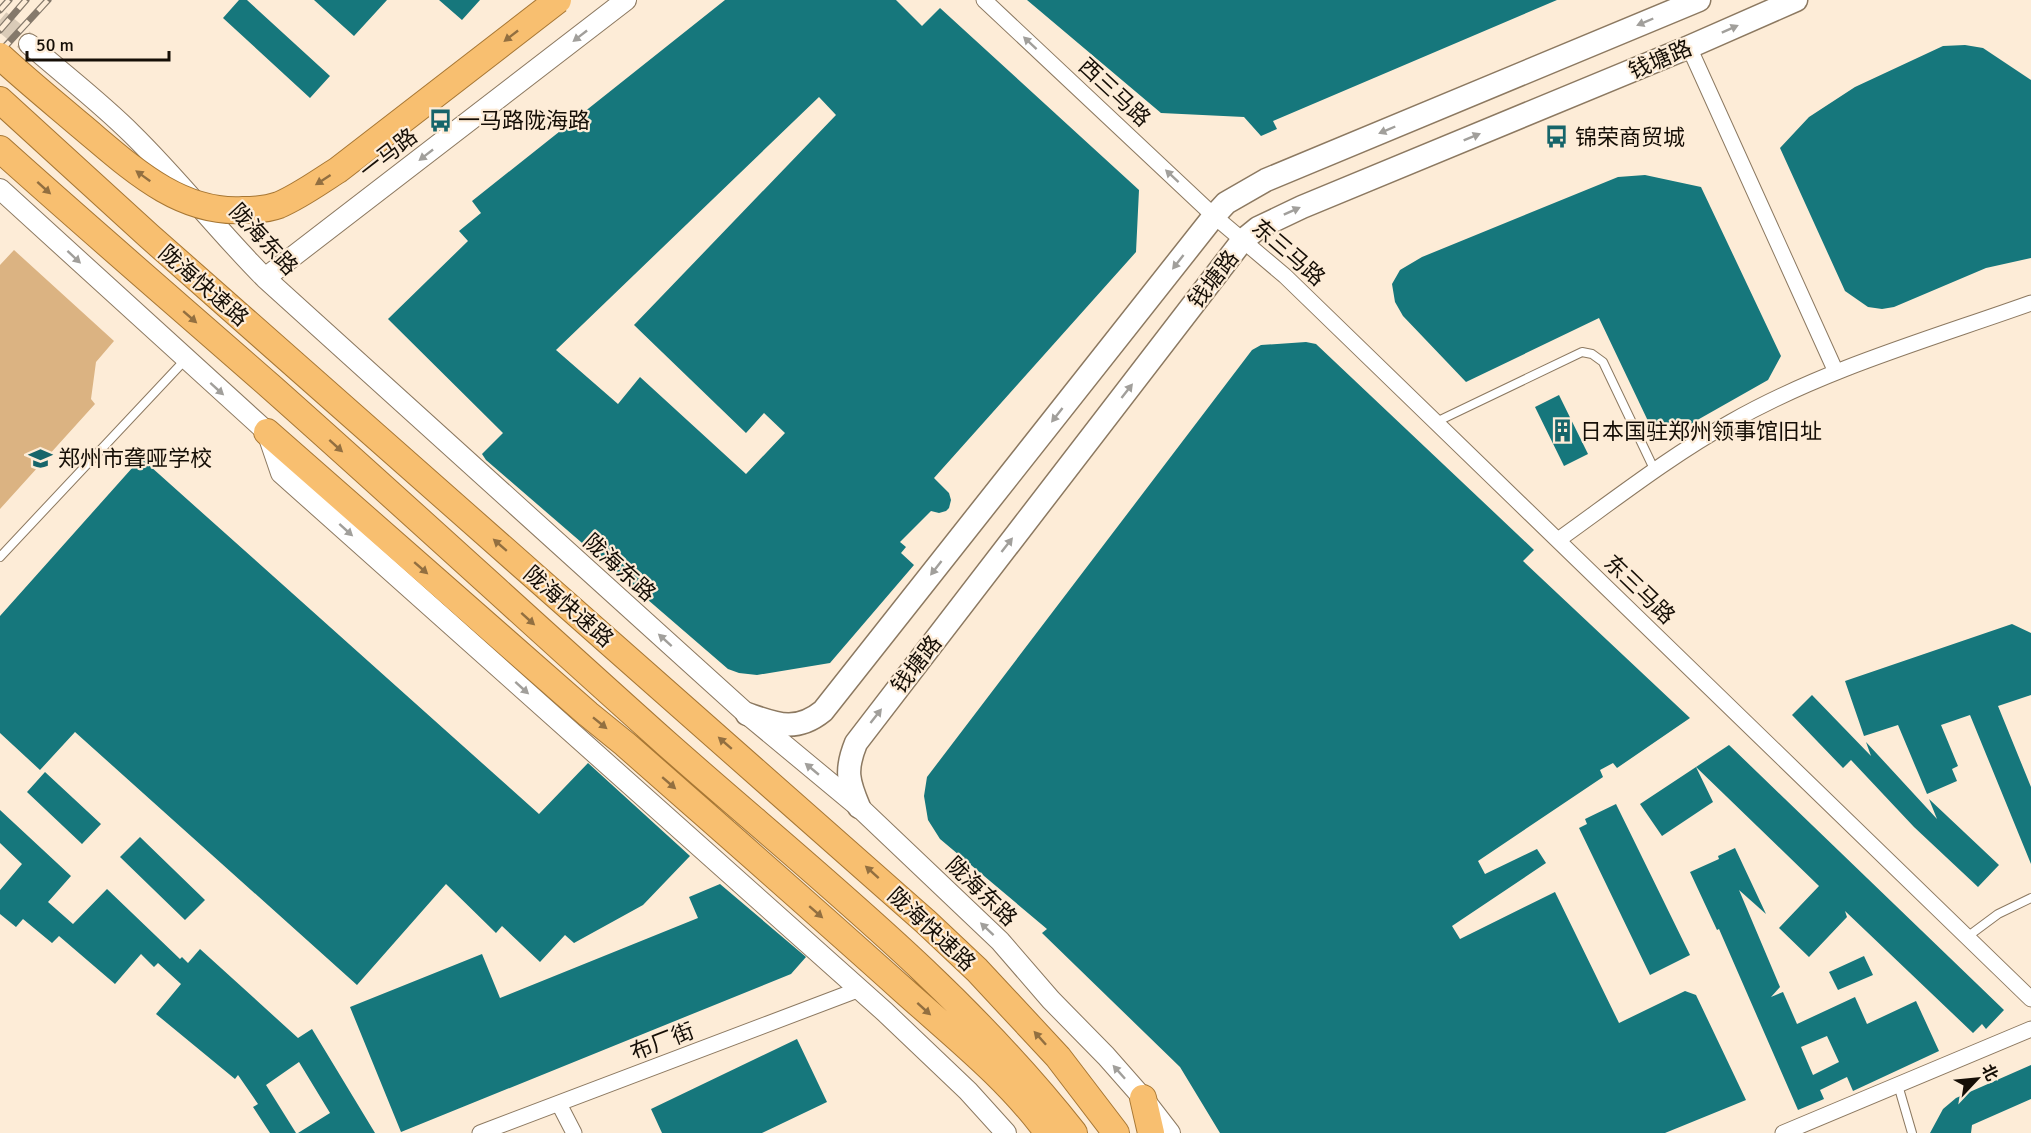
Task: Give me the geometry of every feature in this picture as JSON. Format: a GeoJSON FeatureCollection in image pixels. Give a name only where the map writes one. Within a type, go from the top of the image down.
{"type":"FeatureCollection","features":[{"type":"Feature","properties":{"kind":"highway"},"geometry":{"type":"LineString","coordinates":[[0,56],[148,181],[188,201],[208,208],[230,211],[255,210],[278,205],[338,170],[558,0]]}},
{"type":"Feature","properties":{"kind":"highway","name":"陇海快速路"},"geometry":{"type":"LineString","coordinates":[[0,100],[149,236],[927,922],[977,970],[1058,1057],[1116,1133]]}},
{"type":"Feature","properties":{"kind":"highway","name":"陇海快速路"},"geometry":{"type":"LineString","coordinates":[[0,149],[269,385],[670,746],[867,919],[990,1035],[1041,1091],[1074,1133]]}},
{"type":"Feature","properties":{"kind":"highway"},"geometry":{"type":"LineString","coordinates":[[267,432],[588,714],[626,744],[972,1053],[1032,1111],[1048,1133]]}},
{"type":"Feature","properties":{"kind":"highway"},"geometry":{"type":"LineString","coordinates":[[1143,1098],[1151,1133]]}},
{"type":"Feature","properties":{"kind":"main road","name":"钱塘路"},"geometry":{"type":"LineString","coordinates":[[747,714],[780,725],[789,725],[812,720],[823,711],[1214,216],[1234,198],[1266,180],[1699,0]]}},
{"type":"Feature","properties":{"kind":"main road","name":"钱塘路"},"geometry":{"type":"LineString","coordinates":[[859,807],[850,788],[848,774],[850,759],[856,743],[1242,241],[1258,228],[1302,207],[1689,47],[1796,0]]}},
{"type":"Feature","properties":{"kind":"street","name":"一马路"},"geometry":{"type":"LineString","coordinates":[[265,278],[626,0]]}},
{"type":"Feature","properties":{"kind":"street","name":"西三马路"},"geometry":{"type":"LineString","coordinates":[[984,0],[1214,216]]}},
{"type":"Feature","properties":{"kind":"street","name":"陇海东路"},"geometry":{"type":"LineString","coordinates":[[29,44],[131,133],[265,278],[747,714],[859,807],[1000,941],[1106,1056],[1170,1133]]}},
{"type":"Feature","properties":{"kind":"street"},"geometry":{"type":"LineString","coordinates":[[1689,47],[1836,372]]}},
{"type":"Feature","properties":{"kind":"street"},"geometry":{"type":"LineString","coordinates":[[0,189],[185,360],[267,432],[281,473],[860,989],[968,1090],[1006,1133]]}},
{"type":"Feature","properties":{"kind":"street","name":"东三马路"},"geometry":{"type":"LineString","coordinates":[[1214,216],[1285,276],[2031,999]]}},
{"type":"Feature","properties":{"kind":"street"},"geometry":{"type":"LineString","coordinates":[[1558,540],[1730,422],[1836,372],[2031,303]]}},
{"type":"Feature","properties":{"kind":"street","name":"布厂街"},"geometry":{"type":"LineString","coordinates":[[480,1133],[860,989]]}},
{"type":"Feature","properties":{"kind":"street"},"geometry":{"type":"LineString","coordinates":[[1783,1133],[2031,1029]]}},
{"type":"Feature","properties":{"kind":"street"},"geometry":{"type":"LineString","coordinates":[[559,1104],[574,1133]]}},
{"type":"Feature","properties":{"kind":"lane"},"geometry":{"type":"LineString","coordinates":[[1436,422],[1582,352],[1592,354],[1603,362],[1656,471]]}},
{"type":"Feature","properties":{"kind":"lane"},"geometry":{"type":"LineString","coordinates":[[0,557],[185,360]]}},
{"type":"Feature","properties":{"kind":"lane"},"geometry":{"type":"LineString","coordinates":[[1967,937],[1998,914],[2031,898]]}},
{"type":"Feature","properties":{"kind":"lane"},"geometry":{"type":"LineString","coordinates":[[1898,1085],[1912,1133]]}},
{"type":"Feature","properties":{"kind":"shaded area","name":"郑州市聋哑学校"},"geometry":{"type":"Polygon","coordinates":[[[14,250],[114,341],[96,362],[91,399],[95,404],[0,509],[0,265],[14,250]]]}},
{"type":"Feature","properties":{"kind":"building"},"geometry":{"type":"Polygon","coordinates":[[[239,0],[247,0],[330,76],[310,98],[223,18],[239,0]]]}},
{"type":"Feature","properties":{"kind":"building"},"geometry":{"type":"Polygon","coordinates":[[[314,0],[387,0],[354,36],[314,0]]]}},
{"type":"Feature","properties":{"kind":"building"},"geometry":{"type":"Polygon","coordinates":[[[439,0],[480,0],[462,20],[439,0]]]}},
{"type":"Feature","properties":{"kind":"building"},"geometry":{"type":"Polygon","coordinates":[[[725,0],[896,0],[922,26],[940,8],[1139,190],[1136,252],[934,478],[949,493],[951,500],[946,511],[939,513],[931,511],[900,542],[906,547],[901,553],[914,565],[830,663],[757,675],[728,669],[486,460],[482,454],[503,433],[388,319],[468,241],[459,231],[481,213],[472,201],[725,0]],[[819,97],[556,350],[618,404],[640,377],[746,474],[785,433],[764,413],[746,433],[634,325],[836,115],[819,97]]]}},
{"type":"Feature","properties":{"kind":"building"},"geometry":{"type":"Polygon","coordinates":[[[1027,0],[1557,0],[1273,121],[1277,129],[1261,136],[1244,117],[1161,113],[1027,0]]]}},
{"type":"Feature","properties":{"kind":"building"},"geometry":{"type":"Polygon","coordinates":[[[1965,45],[1983,48],[2031,80],[2031,258],[1986,268],[1894,307],[1882,309],[1868,307],[1845,291],[1780,148],[1809,117],[1855,87],[1943,46],[1965,45]]]}},
{"type":"Feature","properties":{"kind":"building"},"geometry":{"type":"Polygon","coordinates":[[[1645,175],[1701,187],[1781,356],[1768,380],[1685,427],[1648,421],[1599,318],[1466,382],[1403,316],[1395,302],[1392,284],[1400,270],[1422,257],[1618,177],[1645,175]]]}},
{"type":"Feature","properties":{"kind":"building"},"geometry":{"type":"Polygon","coordinates":[[[1306,342],[1316,344],[1534,550],[1523,561],[1690,718],[1617,768],[1613,763],[1600,770],[1603,777],[1478,861],[1485,874],[1537,849],[1546,863],[1452,926],[1460,939],[1555,892],[1619,1023],[1685,991],[1696,995],[1746,1100],[1665,1133],[1220,1133],[1180,1067],[1042,933],[1047,929],[940,839],[928,820],[924,796],[927,777],[1252,350],[1261,345],[1306,342]]]}},
{"type":"Feature","properties":{"kind":"building","name":"日本国驻郑州领事馆旧址"},"geometry":{"type":"Polygon","coordinates":[[[1559,395],[1588,454],[1564,466],[1535,407],[1559,395]]]}},
{"type":"Feature","properties":{"kind":"building"},"geometry":{"type":"Polygon","coordinates":[[[141,458],[539,814],[588,763],[690,856],[643,905],[574,943],[565,935],[540,962],[502,926],[496,933],[446,884],[357,985],[75,732],[40,770],[0,733],[0,616],[141,458]]]}},
{"type":"Feature","properties":{"kind":"building"},"geometry":{"type":"Polygon","coordinates":[[[2012,624],[2031,633],[2031,695],[1998,706],[2031,787],[2031,864],[1970,715],[1941,725],[1958,766],[1952,769],[1957,781],[1927,794],[1898,725],[1864,736],[1845,681],[2012,624]]]}},
{"type":"Feature","properties":{"kind":"building"},"geometry":{"type":"Polygon","coordinates":[[[1812,695],[1871,756],[1866,742],[1937,819],[1929,799],[1999,865],[1978,887],[1914,827],[1851,760],[1843,768],[1792,715],[1812,695]]]}},
{"type":"Feature","properties":{"kind":"building"},"geometry":{"type":"Polygon","coordinates":[[[1729,745],[2004,1010],[1986,1029],[1982,1024],[1973,1033],[1845,911],[1847,917],[1809,957],[1779,928],[1819,886],[1696,767],[1729,745]]]}},
{"type":"Feature","properties":{"kind":"building"},"geometry":{"type":"Polygon","coordinates":[[[1696,767],[1713,802],[1662,836],[1640,804],[1696,767]]]}},
{"type":"Feature","properties":{"kind":"building"},"geometry":{"type":"Polygon","coordinates":[[[45,772],[101,824],[82,844],[27,792],[45,772]]]}},
{"type":"Feature","properties":{"kind":"building"},"geometry":{"type":"Polygon","coordinates":[[[1616,804],[1690,955],[1650,975],[1579,828],[1587,824],[1585,819],[1616,804]]]}},
{"type":"Feature","properties":{"kind":"building"},"geometry":{"type":"Polygon","coordinates":[[[0,810],[71,876],[48,902],[73,924],[107,889],[180,959],[182,957],[188,963],[200,949],[298,1038],[312,1029],[375,1133],[298,1133],[330,1113],[299,1062],[266,1085],[296,1133],[270,1133],[253,1107],[258,1104],[238,1075],[235,1079],[156,1014],[181,984],[158,963],[154,967],[141,954],[115,984],[59,936],[52,943],[23,919],[16,927],[0,914],[0,890],[22,864],[0,843],[0,810]]]}},
{"type":"Feature","properties":{"kind":"building"},"geometry":{"type":"Polygon","coordinates":[[[140,837],[205,900],[185,920],[120,857],[140,837]]]}},
{"type":"Feature","properties":{"kind":"building"},"geometry":{"type":"Polygon","coordinates":[[[1735,848],[1766,914],[1739,890],[1780,987],[1771,997],[1783,992],[1797,1024],[1855,997],[1867,1024],[1916,1001],[1939,1051],[1853,1091],[1847,1077],[1820,1090],[1824,1099],[1798,1110],[1719,929],[1717,930],[1690,872],[1719,859],[1718,856],[1735,848]],[[1827,1036],[1801,1047],[1813,1075],[1839,1062],[1827,1036]]]}},
{"type":"Feature","properties":{"kind":"building"},"geometry":{"type":"Polygon","coordinates":[[[720,884],[806,957],[791,974],[401,1132],[350,1007],[482,954],[500,998],[698,918],[689,897],[720,884]]]}},
{"type":"Feature","properties":{"kind":"building"},"geometry":{"type":"Polygon","coordinates":[[[1864,956],[1873,975],[1838,990],[1829,972],[1864,956]]]}},
{"type":"Feature","properties":{"kind":"building"},"geometry":{"type":"Polygon","coordinates":[[[797,1039],[827,1102],[762,1133],[662,1133],[651,1109],[797,1039]]]}},
{"type":"Feature","properties":{"kind":"building"},"geometry":{"type":"Polygon","coordinates":[[[2031,1065],[2031,1099],[1972,1125],[1971,1133],[1930,1133],[1943,1109],[1956,1098],[2031,1065]]]}},
{"type":"Feature","properties":{"kind":"tunnel"},"geometry":{"type":"LineString","coordinates":[[0,20],[29,44]]}},
{"type":"Feature","properties":{"kind":"railway"},"geometry":{"type":"LineString","coordinates":[[0,10],[9,0]]}},
{"type":"Feature","properties":{"kind":"railway"},"geometry":{"type":"LineString","coordinates":[[0,30],[26,0]]}},
{"type":"Feature","properties":{"kind":"railway"},"geometry":{"type":"LineString","coordinates":[[0,52],[48,0]]}},
{"type":"Feature","properties":{"kind":"place","name":"一马路陇海路"},"geometry":{"type":"Point","coordinates":[440,120]}},
{"type":"Feature","properties":{"kind":"place","name":"锦荣商贸城"},"geometry":{"type":"Point","coordinates":[1557,137]}},
{"type":"Feature","properties":{"kind":"place","name":"日本国驻郑州领事馆旧址"},"geometry":{"type":"Point","coordinates":[1562,431]}},
{"type":"Feature","properties":{"kind":"place","name":"郑州市聋哑学校"},"geometry":{"type":"Point","coordinates":[40,458]}}]}
